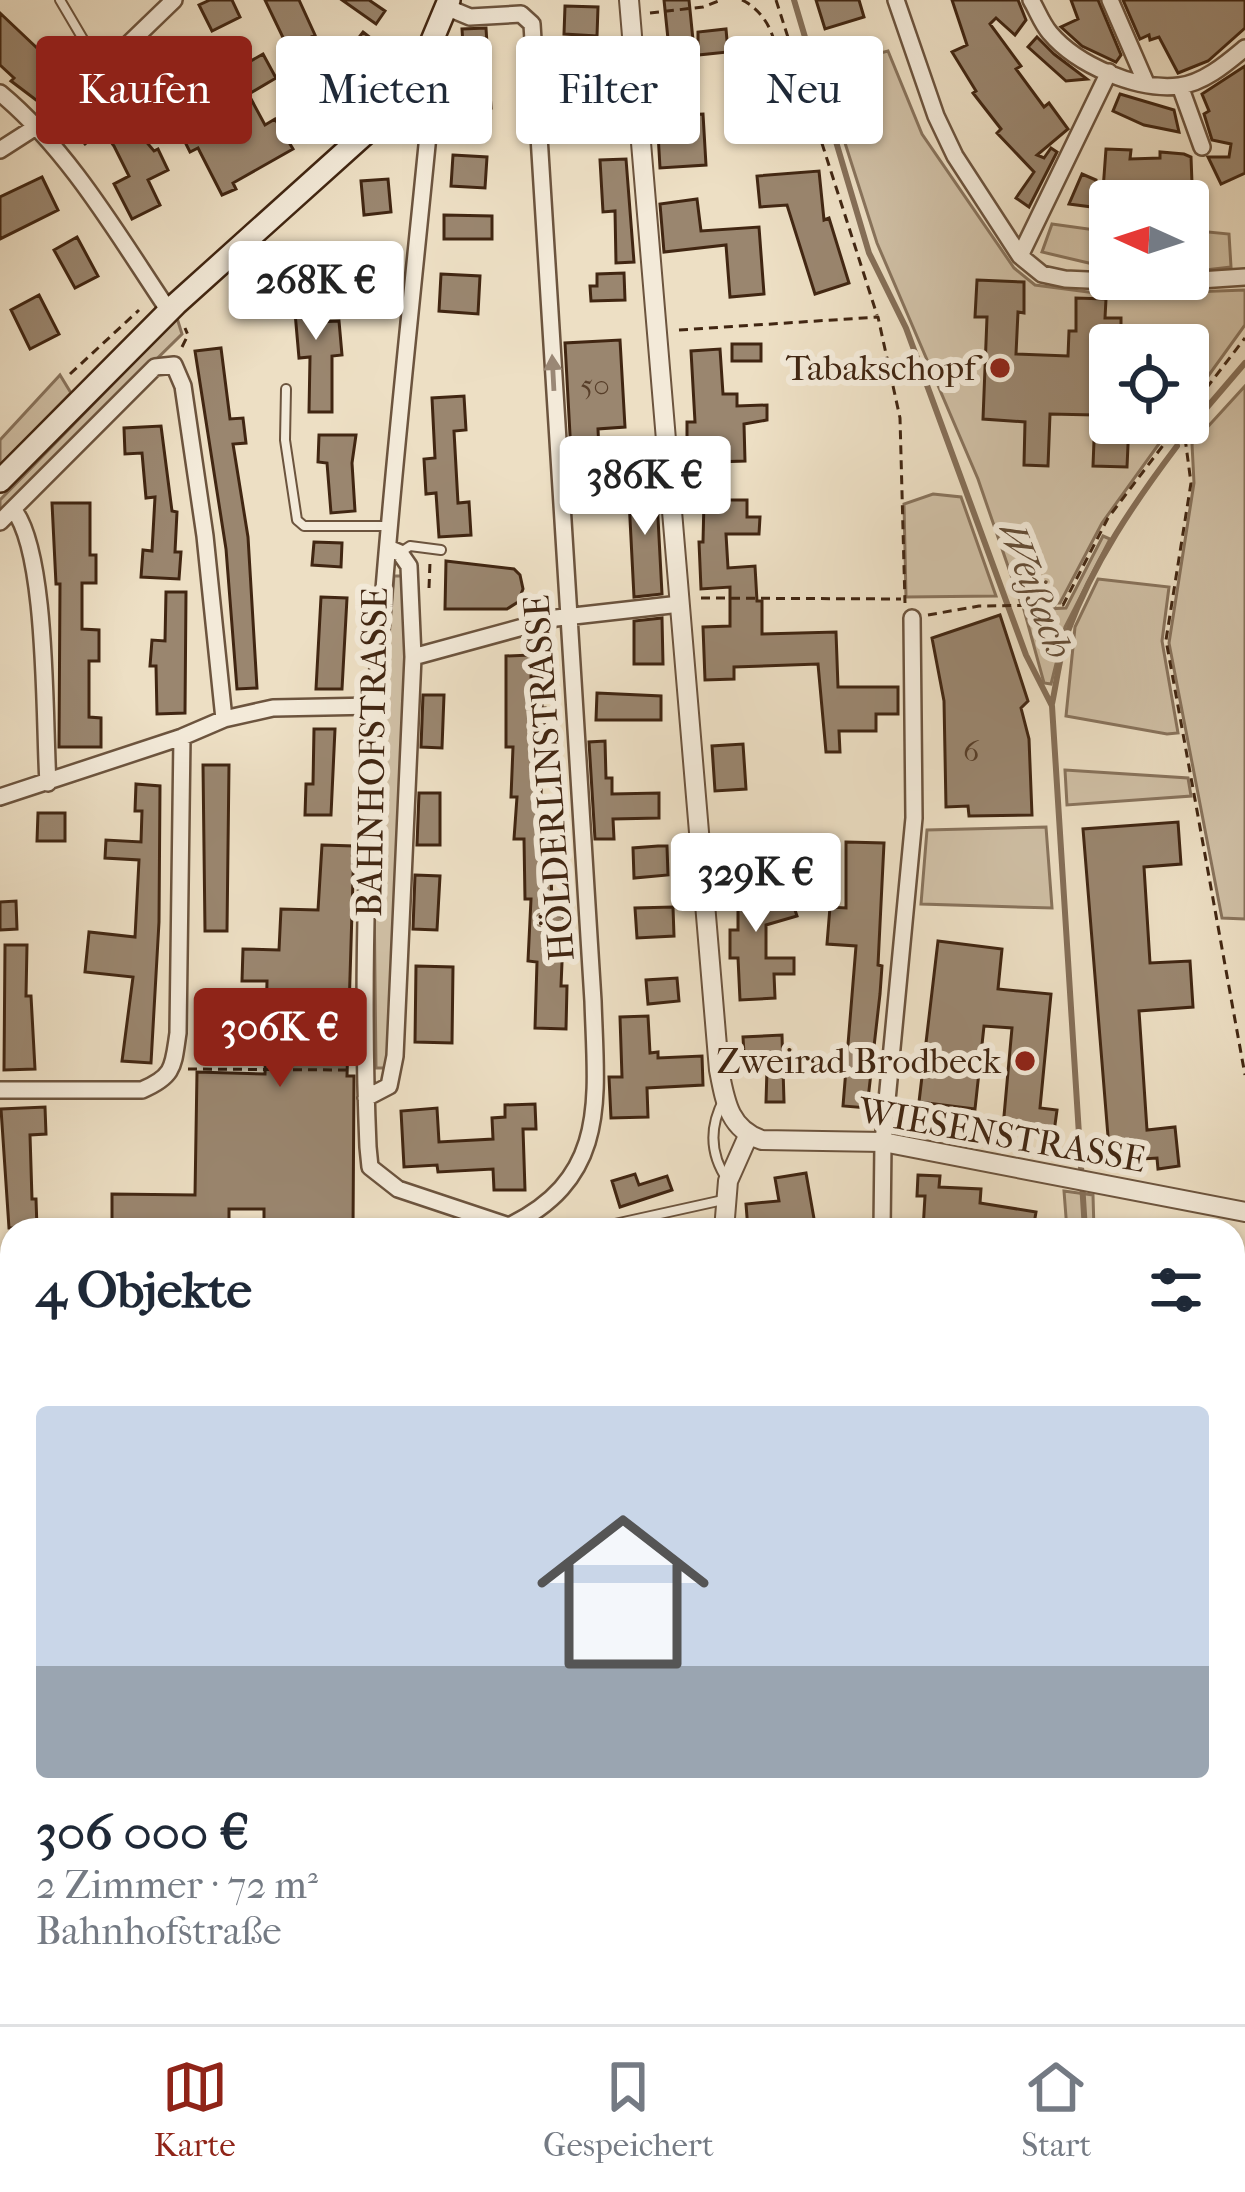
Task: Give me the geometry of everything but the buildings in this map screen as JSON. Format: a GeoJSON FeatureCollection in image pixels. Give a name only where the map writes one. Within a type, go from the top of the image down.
{"type":"FeatureCollection","features":[{"type":"Feature","properties":{"kind":"main road"},"geometry":{"type":"LineString","coordinates":[[434,36],[447,4]]}},
{"type":"Feature","properties":{"kind":"main road"},"geometry":{"type":"LineString","coordinates":[[0,482],[165,305],[353,144]]}},
{"type":"Feature","properties":{"kind":"street"},"geometry":{"type":"LineString","coordinates":[[135,36],[174,0]]}},
{"type":"Feature","properties":{"kind":"street"},"geometry":{"type":"LineString","coordinates":[[896,0],[936,116],[955,155],[1020,256],[1042,274],[1064,279],[1190,282],[1245,277]]}},
{"type":"Feature","properties":{"kind":"street"},"geometry":{"type":"LineString","coordinates":[[1030,0],[1050,33],[1080,59],[1146,83],[1180,86],[1206,76],[1245,48]]}},
{"type":"Feature","properties":{"kind":"street"},"geometry":{"type":"LineString","coordinates":[[1110,0],[1146,83]]}},
{"type":"Feature","properties":{"kind":"street","name":"HÖLDERLINSTRASSE"},"geometry":{"type":"LineString","coordinates":[[447,4],[470,17],[521,14],[532,24],[596,1096],[586,1146],[572,1177],[555,1199],[526,1218]]}},
{"type":"Feature","properties":{"kind":"street"},"geometry":{"type":"LineString","coordinates":[[629,8],[724,1098],[734,1123],[748,1136],[727,1191],[725,1218]]}},
{"type":"Feature","properties":{"kind":"street"},"geometry":{"type":"LineString","coordinates":[[1020,256],[1109,72]]}},
{"type":"Feature","properties":{"kind":"street"},"geometry":{"type":"LineString","coordinates":[[1180,86],[1202,147]]}},
{"type":"Feature","properties":{"kind":"street"},"geometry":{"type":"LineString","coordinates":[[0,93],[36,126]]}},
{"type":"Feature","properties":{"kind":"street"},"geometry":{"type":"LineString","coordinates":[[0,150],[36,128]]}},
{"type":"Feature","properties":{"kind":"street"},"geometry":{"type":"LineString","coordinates":[[49,144],[165,305]]}},
{"type":"Feature","properties":{"kind":"street","name":"BAHNHOFSTRASSE"},"geometry":{"type":"LineString","coordinates":[[427,144],[390,527],[394,550],[374,706],[365,905],[368,1147],[370,1167],[398,1189],[481,1218]]}},
{"type":"Feature","properties":{"kind":"street"},"geometry":{"type":"LineString","coordinates":[[0,522],[155,367],[174,365],[183,386],[205,536],[224,719]]}},
{"type":"Feature","properties":{"kind":"street"},"geometry":{"type":"LineString","coordinates":[[13,509],[24,522],[38,591],[48,783]]}},
{"type":"Feature","properties":{"kind":"street","name":"BAHNHOFSTRASSE"},"geometry":{"type":"LineString","coordinates":[[366,1098],[389,1086],[394,1056],[413,657],[409,566],[394,550]]}},
{"type":"Feature","properties":{"kind":"street"},"geometry":{"type":"LineString","coordinates":[[413,657],[568,616],[680,602]]}},
{"type":"Feature","properties":{"kind":"street"},"geometry":{"type":"LineString","coordinates":[[882,1218],[883,1142],[914,818],[912,618]]}},
{"type":"Feature","properties":{"kind":"street"},"geometry":{"type":"LineString","coordinates":[[0,797],[224,719],[273,708],[374,706]]}},
{"type":"Feature","properties":{"kind":"street"},"geometry":{"type":"LineString","coordinates":[[0,1090],[142,1090],[164,1081],[172,1069],[178,1033],[182,737]]}},
{"type":"Feature","properties":{"kind":"street","name":"WIESENSTRASSE"},"geometry":{"type":"LineString","coordinates":[[748,1136],[779,1142],[883,1142],[1245,1212]]}},
{"type":"Feature","properties":{"kind":"lane"},"geometry":{"type":"LineString","coordinates":[[60,0],[81,36]]}},
{"type":"Feature","properties":{"kind":"lane"},"geometry":{"type":"LineString","coordinates":[[286,389],[285,440],[297,520],[304,526],[390,527]]}},
{"type":"Feature","properties":{"kind":"lane"},"geometry":{"type":"LineString","coordinates":[[394,550],[410,546],[441,550]]}},
{"type":"Feature","properties":{"kind":"lane"},"geometry":{"type":"LineString","coordinates":[[636,1218],[727,1191],[713,1147],[716,1114],[724,1098]]}},
{"type":"Feature","properties":{"kind":"path"},"geometry":{"type":"LineString","coordinates":[[629,8],[703,7],[721,0]]}},
{"type":"Feature","properties":{"kind":"path"},"geometry":{"type":"LineString","coordinates":[[742,0],[761,11],[770,36]]}},
{"type":"Feature","properties":{"kind":"path"},"geometry":{"type":"LineString","coordinates":[[680,602],[718,597],[903,598],[899,418],[878,317],[776,0]]}},
{"type":"Feature","properties":{"kind":"path"},"geometry":{"type":"LineString","coordinates":[[70,374],[136,313],[165,305]]}},
{"type":"Feature","properties":{"kind":"path"},"geometry":{"type":"LineString","coordinates":[[655,332],[878,317]]}},
{"type":"Feature","properties":{"kind":"path"},"geometry":{"type":"LineString","coordinates":[[1209,385],[1245,338]]}},
{"type":"Feature","properties":{"kind":"path"},"geometry":{"type":"LineString","coordinates":[[912,618],[979,606],[1063,605],[1108,518],[1166,444]]}},
{"type":"Feature","properties":{"kind":"path"},"geometry":{"type":"LineString","coordinates":[[1185,444],[1191,483],[1166,640],[1245,1075]]}},
{"type":"Feature","properties":{"kind":"path"},"geometry":{"type":"LineString","coordinates":[[172,1069],[366,1070]]}},
{"type":"Feature","properties":{"kind":"shaded area"},"geometry":{"type":"Polygon","coordinates":[[[888,51],[922,134],[1014,268],[1035,285],[1089,292],[1089,300],[1209,300],[1209,291],[1245,290],[1245,325],[1209,375],[1209,324],[1089,324],[1089,444],[1159,444],[1102,523],[1060,603],[1021,604],[978,479],[877,243],[845,144],[883,144],[883,52],[888,51]]]}},
{"type":"Feature","properties":{"kind":"shaded area"},"geometry":{"type":"Polygon","coordinates":[[[1052,224],[1089,229],[1089,263],[1042,252],[1052,224]]]}},
{"type":"Feature","properties":{"kind":"shaded area"},"geometry":{"type":"Polygon","coordinates":[[[1209,232],[1229,234],[1231,267],[1209,270],[1209,232]]]}},
{"type":"Feature","properties":{"kind":"shaded area"},"geometry":{"type":"Polygon","coordinates":[[[177,318],[182,334],[0,513],[0,500],[177,318]]]}},
{"type":"Feature","properties":{"kind":"shaded area"},"geometry":{"type":"Polygon","coordinates":[[[60,375],[71,393],[0,466],[0,440],[60,375]]]}},
{"type":"Feature","properties":{"kind":"shaded area"},"geometry":{"type":"Polygon","coordinates":[[[1245,386],[1245,919],[1222,918],[1169,643],[1194,483],[1192,444],[1209,444],[1209,425],[1245,386]]]}},
{"type":"Feature","properties":{"kind":"shaded area"},"geometry":{"type":"Polygon","coordinates":[[[933,494],[961,497],[996,596],[906,597],[904,504],[933,494]]]}},
{"type":"Feature","properties":{"kind":"shaded area"},"geometry":{"type":"Polygon","coordinates":[[[1103,536],[1110,539],[1065,627],[1051,684],[1044,683],[1024,610],[1066,608],[1103,536]]]}},
{"type":"Feature","properties":{"kind":"shaded area"},"geometry":{"type":"Polygon","coordinates":[[[394,576],[404,576],[406,652],[388,1054],[385,1068],[376,1068],[377,784],[394,576]]]}},
{"type":"Feature","properties":{"kind":"shaded area"},"geometry":{"type":"Polygon","coordinates":[[[1098,579],[1169,587],[1162,641],[1178,733],[1066,716],[1075,627],[1098,579]]]}},
{"type":"Feature","properties":{"kind":"shaded area"},"geometry":{"type":"Polygon","coordinates":[[[1065,770],[1188,778],[1191,796],[1067,805],[1065,770]]]}},
{"type":"Feature","properties":{"kind":"shaded area"},"geometry":{"type":"Polygon","coordinates":[[[1046,827],[1052,908],[921,904],[927,830],[1046,827]]]}},
{"type":"Feature","properties":{"kind":"shaded area"},"geometry":{"type":"Polygon","coordinates":[[[1064,1191],[1093,1195],[1094,1218],[1066,1218],[1064,1191]]]}},
{"type":"Feature","properties":{"kind":"waterway","name":"Weißach"},"geometry":{"type":"LineString","coordinates":[[794,0],[869,253],[906,328],[1026,655],[1052,706],[1084,1218]]}},
{"type":"Feature","properties":{"kind":"waterway"},"geometry":{"type":"LineString","coordinates":[[1209,405],[1245,363]]}},
{"type":"Feature","properties":{"kind":"waterway"},"geometry":{"type":"LineString","coordinates":[[1052,704],[1065,639],[1090,581],[1130,512],[1177,446]]}},
{"type":"Feature","properties":{"kind":"place","name":"Tabakschopf"},"geometry":{"type":"Point","coordinates":[1000,368]}},
{"type":"Feature","properties":{"kind":"place","name":"Zweirad Brodbeck"},"geometry":{"type":"Point","coordinates":[1025,1061]}}]}
